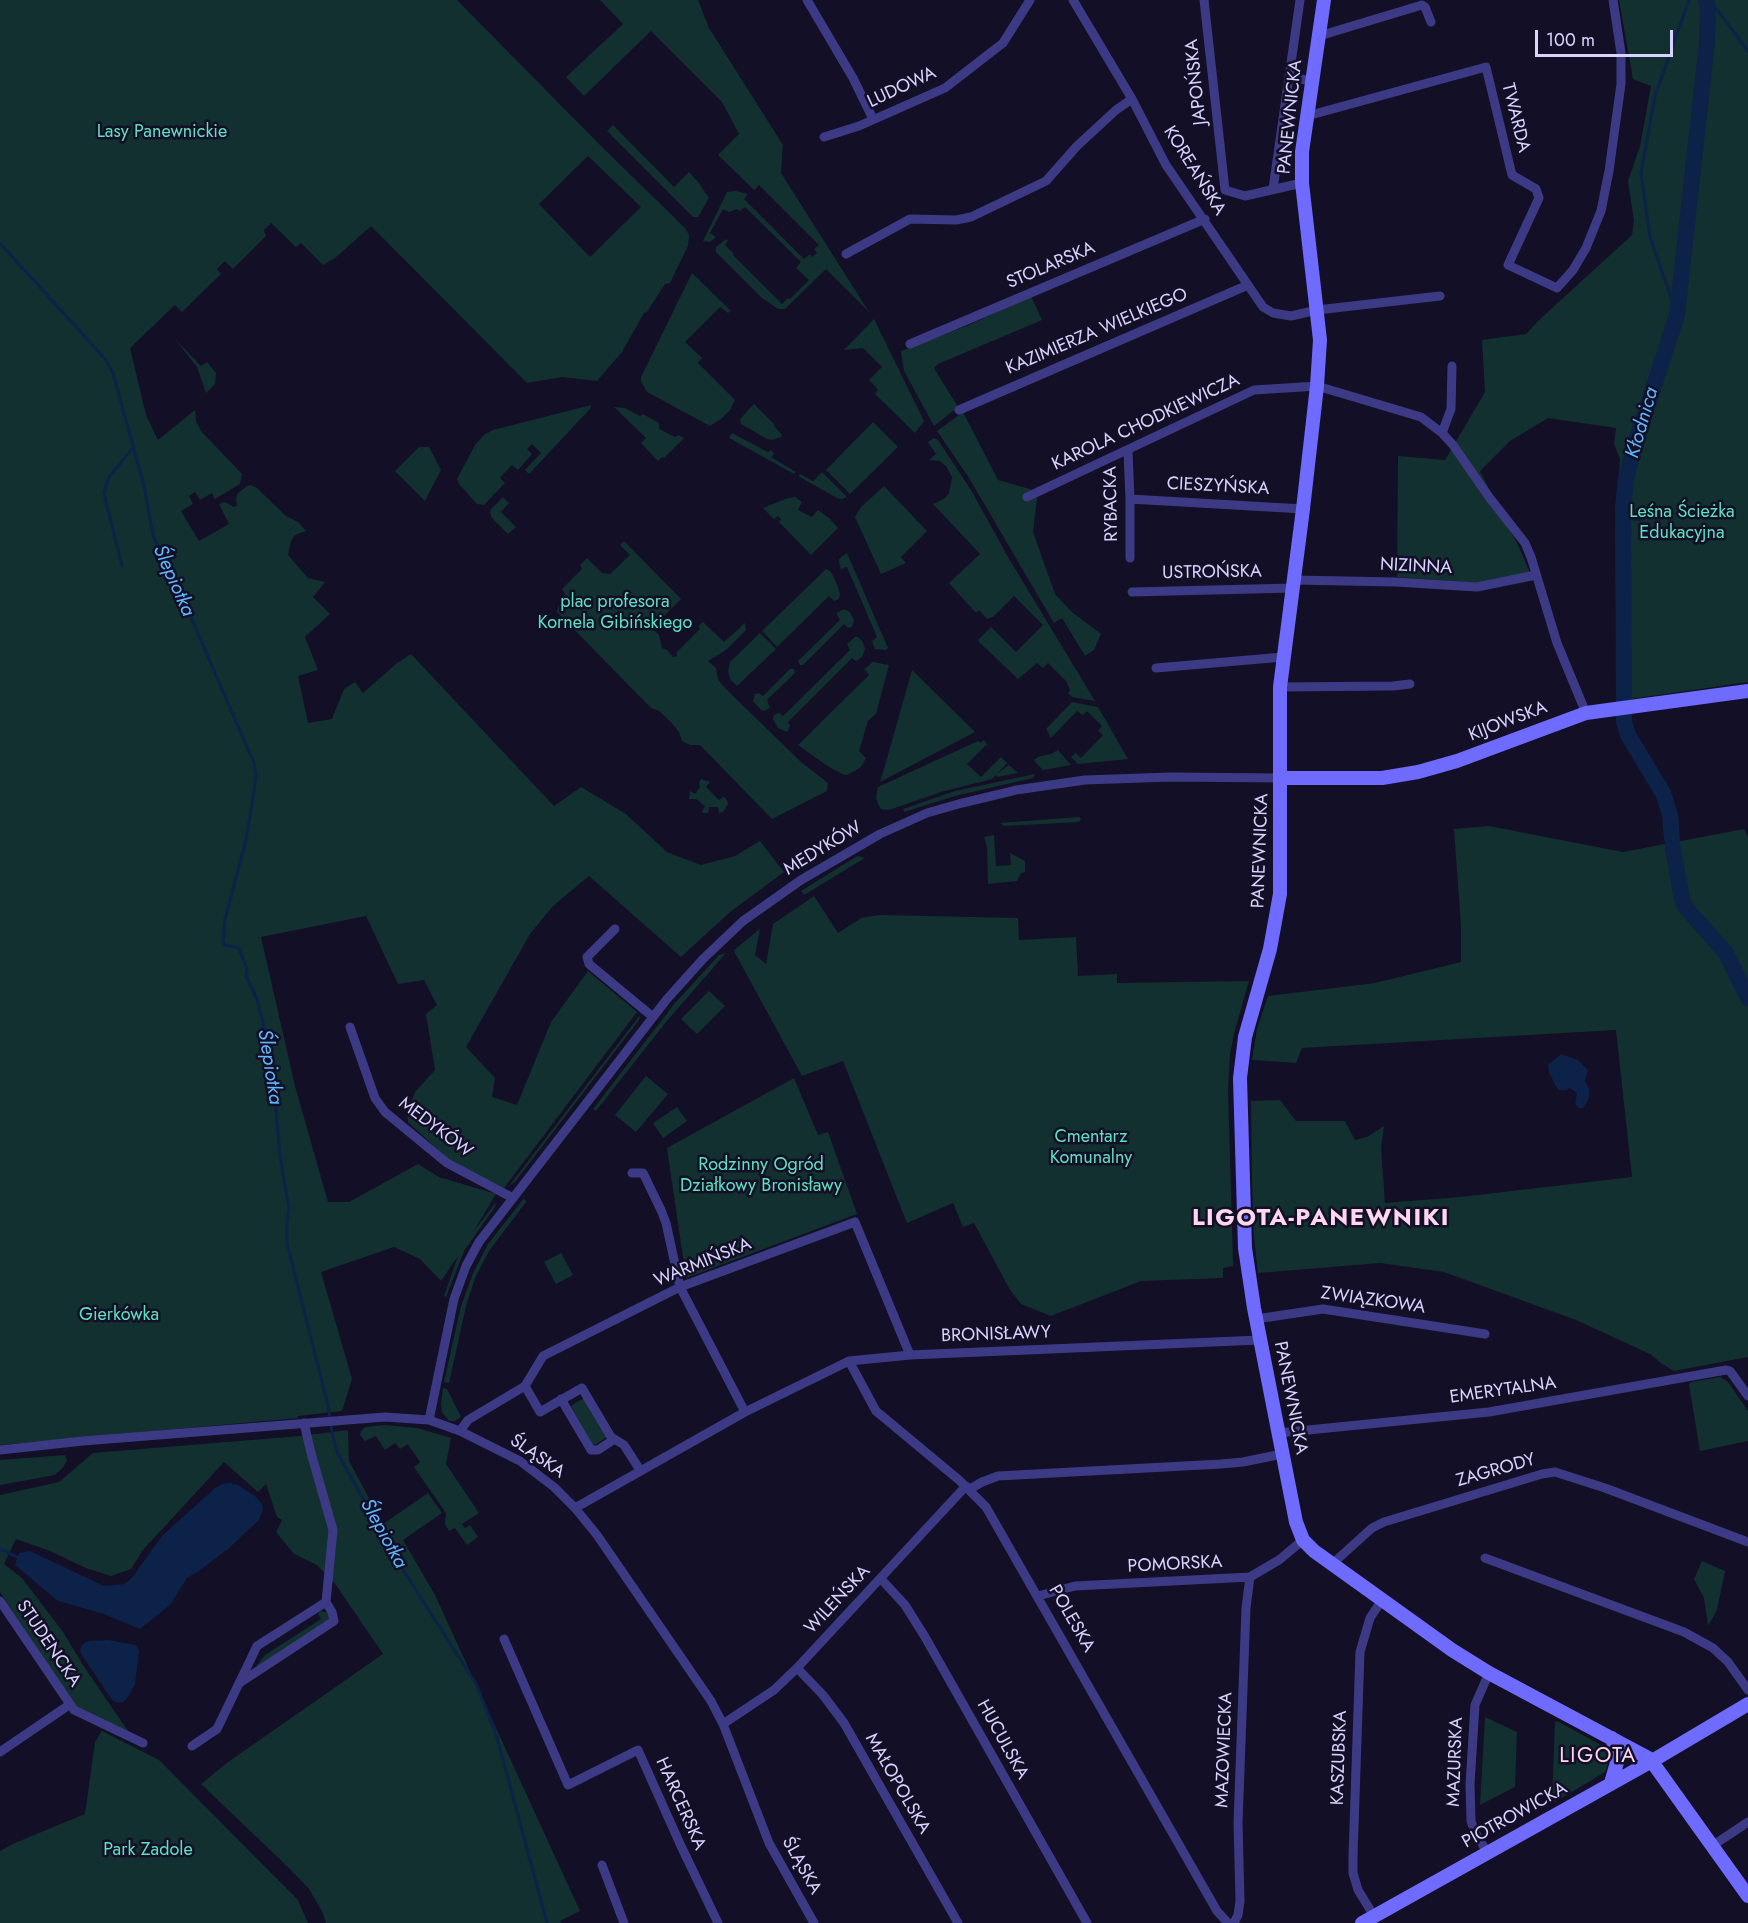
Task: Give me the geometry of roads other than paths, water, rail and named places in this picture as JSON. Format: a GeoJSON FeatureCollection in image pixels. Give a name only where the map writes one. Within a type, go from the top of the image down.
{"type":"FeatureCollection","features":[{"type":"Feature","properties":{"kind":"street"},"geometry":{"type":"LineString","coordinates":[[807,0],[853,78],[873,119]]}},
{"type":"Feature","properties":{"kind":"street","name":"LUDOWA"},"geometry":{"type":"LineString","coordinates":[[824,137],[945,88],[1003,43],[1030,0]]}},
{"type":"Feature","properties":{"kind":"street","name":"KOREAŃSKA"},"geometry":{"type":"LineString","coordinates":[[1073,0],[1132,99],[1167,165],[1263,308],[1273,313],[1291,316],[1317,310]]}},
{"type":"Feature","properties":{"kind":"street","name":"JAPOŃSKA"},"geometry":{"type":"LineString","coordinates":[[1204,0],[1225,190],[1245,196],[1302,183]]}},
{"type":"Feature","properties":{"kind":"street"},"geometry":{"type":"LineString","coordinates":[[1273,189],[1300,0]]}},
{"type":"Feature","properties":{"kind":"street","name":"PANEWNICKA"},"geometry":{"type":"LineString","coordinates":[[1303,1540],[1296,1522],[1248,1276],[1243,1226],[1240,1071],[1245,1037],[1270,950],[1280,894],[1280,687],[1303,509],[1320,340],[1302,183],[1302,152],[1324,0]]}},
{"type":"Feature","properties":{"kind":"street","name":"TWARDA"},"geometry":{"type":"LineString","coordinates":[[1307,116],[1486,67],[1512,176],[1536,189],[1539,198],[1508,265],[1557,288],[1573,270],[1586,248],[1601,211],[1609,171],[1621,84],[1621,53],[1613,0]]}},
{"type":"Feature","properties":{"kind":"street"},"geometry":{"type":"LineString","coordinates":[[1319,36],[1422,5],[1431,22]]}},
{"type":"Feature","properties":{"kind":"street"},"geometry":{"type":"LineString","coordinates":[[1288,77],[1312,81]]}},
{"type":"Feature","properties":{"kind":"street"},"geometry":{"type":"LineString","coordinates":[[846,254],[910,219],[956,220],[971,217],[1046,181],[1077,146],[1116,110],[1132,99]]}},
{"type":"Feature","properties":{"kind":"street","name":"STOLARSKA"},"geometry":{"type":"LineString","coordinates":[[910,344],[1205,219]]}},
{"type":"Feature","properties":{"kind":"street","name":"KAZIMIERZA WIELKIEGO"},"geometry":{"type":"LineString","coordinates":[[959,410],[1248,285]]}},
{"type":"Feature","properties":{"kind":"street"},"geometry":{"type":"LineString","coordinates":[[1317,310],[1440,296]]}},
{"type":"Feature","properties":{"kind":"street"},"geometry":{"type":"LineString","coordinates":[[1442,433],[1451,409],[1452,366]]}},
{"type":"Feature","properties":{"kind":"street","name":"KAROLA CHODKIEWICZA"},"geometry":{"type":"LineString","coordinates":[[1027,496],[1128,451],[1254,390],[1317,386],[1421,417],[1442,433],[1525,543],[1557,643],[1586,713]]}},
{"type":"Feature","properties":{"kind":"street","name":"RYBACKA"},"geometry":{"type":"LineString","coordinates":[[1128,451],[1130,558]]}},
{"type":"Feature","properties":{"kind":"street","name":"CIESZYŃSKA"},"geometry":{"type":"LineString","coordinates":[[1130,499],[1303,509]]}},
{"type":"Feature","properties":{"kind":"street","name":"NIZINNA"},"geometry":{"type":"LineString","coordinates":[[1293,584],[1396,582],[1477,587],[1536,575]]}},
{"type":"Feature","properties":{"kind":"street","name":"USTROŃSKA"},"geometry":{"type":"LineString","coordinates":[[1132,592],[1293,584]]}},
{"type":"Feature","properties":{"kind":"street"},"geometry":{"type":"LineString","coordinates":[[1156,668],[1283,657]]}},
{"type":"Feature","properties":{"kind":"street"},"geometry":{"type":"LineString","coordinates":[[1280,687],[1410,684]]}},
{"type":"Feature","properties":{"kind":"street","name":"KIJOWSKA"},"geometry":{"type":"LineString","coordinates":[[1281,778],[1382,778],[1418,772],[1457,761],[1586,713],[1748,691]]}},
{"type":"Feature","properties":{"kind":"street","name":"MEDYKÓW"},"geometry":{"type":"LineString","coordinates":[[429,1420],[450,1314],[463,1273],[479,1242],[653,1017],[703,959],[752,915],[801,880],[856,847],[899,824],[927,813],[1016,790],[1085,780],[1171,777],[1281,778]]}},
{"type":"Feature","properties":{"kind":"street"},"geometry":{"type":"LineString","coordinates":[[615,929],[587,957],[589,964],[653,1017]]}},
{"type":"Feature","properties":{"kind":"street","name":"MEDYKÓW"},"geometry":{"type":"LineString","coordinates":[[350,1027],[375,1098],[385,1112],[447,1163],[513,1198]]}},
{"type":"Feature","properties":{"kind":"street"},"geometry":{"type":"LineString","coordinates":[[632,1173],[643,1173],[662,1209],[680,1287],[745,1412]]}},
{"type":"Feature","properties":{"kind":"street","name":"WARMIŃSKA"},"geometry":{"type":"LineString","coordinates":[[460,1431],[468,1420],[525,1386],[543,1356],[680,1287],[855,1222],[910,1355]]}},
{"type":"Feature","properties":{"kind":"street","name":"ZWIĄZKOWA"},"geometry":{"type":"LineString","coordinates":[[1256,1319],[1323,1309],[1485,1334]]}},
{"type":"Feature","properties":{"kind":"street","name":"BRONISŁAWY"},"geometry":{"type":"LineString","coordinates":[[575,1508],[745,1412],[849,1361],[910,1355],[1260,1340]]}},
{"type":"Feature","properties":{"kind":"street","name":"POLESKA"},"geometry":{"type":"LineString","coordinates":[[849,1361],[870,1402],[882,1418],[968,1487],[986,1507],[1217,1911],[1228,1923]]}},
{"type":"Feature","properties":{"kind":"street","name":"EMERYTALNA"},"geometry":{"type":"LineString","coordinates":[[1278,1433],[1489,1412],[1728,1370],[1748,1396]]}},
{"type":"Feature","properties":{"kind":"street"},"geometry":{"type":"LineString","coordinates":[[525,1386],[540,1412],[582,1388],[613,1440],[624,1444],[640,1470]]}},
{"type":"Feature","properties":{"kind":"street"},"geometry":{"type":"LineString","coordinates":[[561,1399],[591,1449],[598,1450],[613,1440]]}},
{"type":"Feature","properties":{"kind":"street","name":"ŚLĄSKA"},"geometry":{"type":"LineString","coordinates":[[0,1450],[83,1441],[385,1417],[429,1420],[460,1431],[520,1461],[554,1487],[602,1541],[711,1701],[723,1724],[769,1843],[814,1923]]}},
{"type":"Feature","properties":{"kind":"street"},"geometry":{"type":"LineString","coordinates":[[240,1682],[334,1622],[332,1612],[326,1602],[333,1530],[304,1423]]}},
{"type":"Feature","properties":{"kind":"street","name":"WILEŃSKA"},"geometry":{"type":"LineString","coordinates":[[723,1724],[774,1690],[797,1668],[968,1487],[998,1476],[1221,1464],[1282,1454]]}},
{"type":"Feature","properties":{"kind":"street","name":"ZAGRODY"},"geometry":{"type":"LineString","coordinates":[[1331,1565],[1372,1528],[1384,1522],[1555,1472],[1613,1491],[1748,1542]]}},
{"type":"Feature","properties":{"kind":"street"},"geometry":{"type":"LineString","coordinates":[[1303,1540],[1331,1565],[1452,1650],[1489,1673],[1652,1761],[1748,1896]]}},
{"type":"Feature","properties":{"kind":"street","name":"POMORSKA"},"geometry":{"type":"LineString","coordinates":[[1038,1596],[1075,1586],[1250,1577],[1280,1560],[1303,1540]]}},
{"type":"Feature","properties":{"kind":"street"},"geometry":{"type":"LineString","coordinates":[[1485,1558],[1692,1635],[1713,1648],[1728,1662],[1748,1690]]}},
{"type":"Feature","properties":{"kind":"street","name":"MAZOWIECKA"},"geometry":{"type":"LineString","coordinates":[[1234,1923],[1239,1915],[1240,1901],[1238,1823],[1246,1608],[1250,1577]]}},
{"type":"Feature","properties":{"kind":"street","name":"HUCULSKA"},"geometry":{"type":"LineString","coordinates":[[881,1579],[905,1605],[926,1637],[1087,1923]]}},
{"type":"Feature","properties":{"kind":"street","name":"KASZUBSKA"},"geometry":{"type":"LineString","coordinates":[[1368,1920],[1353,1873],[1360,1652],[1370,1618],[1382,1600]]}},
{"type":"Feature","properties":{"kind":"street","name":"STUDENCKA"},"geometry":{"type":"LineString","coordinates":[[0,1601],[72,1708],[0,1752]]}},
{"type":"Feature","properties":{"kind":"street"},"geometry":{"type":"LineString","coordinates":[[192,1746],[217,1729],[257,1646],[326,1602]]}},
{"type":"Feature","properties":{"kind":"street","name":"HARCERSKA"},"geometry":{"type":"LineString","coordinates":[[504,1639],[568,1785],[638,1750],[718,1923]]}},
{"type":"Feature","properties":{"kind":"street","name":"MAŁOPOLSKA"},"geometry":{"type":"LineString","coordinates":[[797,1668],[823,1695],[844,1723],[958,1923]]}},
{"type":"Feature","properties":{"kind":"street","name":"MAZURSKA"},"geometry":{"type":"LineString","coordinates":[[1487,1852],[1471,1821],[1470,1784],[1475,1705],[1489,1673]]}},
{"type":"Feature","properties":{"kind":"street","name":"PIOTROWICKA"},"geometry":{"type":"LineString","coordinates":[[1368,1920],[1652,1761],[1748,1704]]}},
{"type":"Feature","properties":{"kind":"street"},"geometry":{"type":"LineString","coordinates":[[72,1708],[143,1743]]}},
{"type":"Feature","properties":{"kind":"street"},"geometry":{"type":"LineString","coordinates":[[1611,1783],[1618,1759],[1612,1738]]}},
{"type":"Feature","properties":{"kind":"street"},"geometry":{"type":"LineString","coordinates":[[1712,1846],[1748,1822]]}},
{"type":"Feature","properties":{"kind":"street"},"geometry":{"type":"LineString","coordinates":[[602,1865],[624,1923]]}},
{"type":"Feature","properties":{"kind":"water"},"geometry":{"type":"Polygon","coordinates":[[[1561,1054],[1578,1060],[1588,1070],[1585,1081],[1589,1089],[1589,1098],[1583,1108],[1578,1108],[1575,1104],[1577,1093],[1570,1088],[1559,1090],[1549,1072],[1548,1065],[1561,1054]]]}},
{"type":"Feature","properties":{"kind":"water"},"geometry":{"type":"Polygon","coordinates":[[[230,1483],[238,1485],[255,1496],[262,1504],[263,1510],[259,1520],[228,1549],[187,1578],[170,1605],[140,1629],[101,1613],[58,1601],[15,1565],[19,1553],[30,1551],[104,1586],[124,1584],[131,1579],[162,1536],[215,1488],[230,1483]]]}},
{"type":"Feature","properties":{"kind":"water"},"geometry":{"type":"Polygon","coordinates":[[[108,1640],[136,1645],[139,1651],[135,1684],[128,1697],[118,1703],[112,1700],[80,1652],[82,1645],[88,1641],[108,1640]]]}},
{"type":"Feature","properties":{"kind":"waterway"},"geometry":{"type":"LineString","coordinates":[[1677,315],[1650,237],[1641,173],[1655,96],[1689,0]]}},
{"type":"Feature","properties":{"kind":"waterway","name":"Kłodnica"},"geometry":{"type":"LineString","coordinates":[[1672,839],[1670,815],[1663,793],[1628,735],[1624,722],[1623,506],[1626,479],[1635,444],[1677,315],[1707,42],[1706,0]]}},
{"type":"Feature","properties":{"kind":"waterway"},"geometry":{"type":"LineString","coordinates":[[1710,0],[1748,51]]}},
{"type":"Feature","properties":{"kind":"waterway","name":"Ślepiotka"},"geometry":{"type":"LineString","coordinates":[[0,243],[105,359],[113,373],[144,486],[153,535],[254,763],[256,775],[252,805],[245,844],[225,919],[223,942],[225,945],[239,948],[247,969],[246,976],[257,999],[263,1023],[289,1208],[287,1243],[328,1405],[332,1433],[337,1452],[400,1565],[476,1684],[496,1734],[547,1923]]}},
{"type":"Feature","properties":{"kind":"waterway"},"geometry":{"type":"LineString","coordinates":[[122,566],[104,493],[109,477],[133,448]]}},
{"type":"Feature","properties":{"kind":"waterway"},"geometry":{"type":"LineString","coordinates":[[1623,518],[1642,520]]}},
{"type":"Feature","properties":{"kind":"waterway","name":"Kłodnica"},"geometry":{"type":"LineString","coordinates":[[1622,528],[1630,529]]}},
{"type":"Feature","properties":{"kind":"waterway","name":"Kłodnica"},"geometry":{"type":"LineString","coordinates":[[1673,848],[1682,899],[1686,908],[1726,953],[1748,998]]}},
{"type":"Feature","properties":{"kind":"waterway"},"geometry":{"type":"LineString","coordinates":[[0,1549],[17,1557]]}},
{"type":"Feature","properties":{"kind":"district","name":"LIGOTA-PANEWNIKI"},"geometry":{"type":"Point","coordinates":[1321,1219]}},
{"type":"Feature","properties":{"kind":"district","name":"LIGOTA"},"geometry":{"type":"Point","coordinates":[1598,1757]}},
{"type":"Feature","properties":{"kind":"park label","name":"Lasy Panewnickie"},"geometry":{"type":"Point","coordinates":[162,133]}},
{"type":"Feature","properties":{"kind":"park label","name":"Leśna Ścieżka Edukacyjna"},"geometry":{"type":"Point","coordinates":[1682,523]}},
{"type":"Feature","properties":{"kind":"park label","name":"plac profesora Kornela Gibińskiego"},"geometry":{"type":"Point","coordinates":[615,613]}},
{"type":"Feature","properties":{"kind":"park label","name":"Cmentarz Komunalny"},"geometry":{"type":"Point","coordinates":[1091,1148]}},
{"type":"Feature","properties":{"kind":"park label","name":"Rodzinny Ogród Działkowy Bronisławy"},"geometry":{"type":"Point","coordinates":[761,1176]}},
{"type":"Feature","properties":{"kind":"park label","name":"Gierkówka"},"geometry":{"type":"Point","coordinates":[119,1316]}},
{"type":"Feature","properties":{"kind":"park label","name":"Park Zadole"},"geometry":{"type":"Point","coordinates":[148,1851]}}]}
